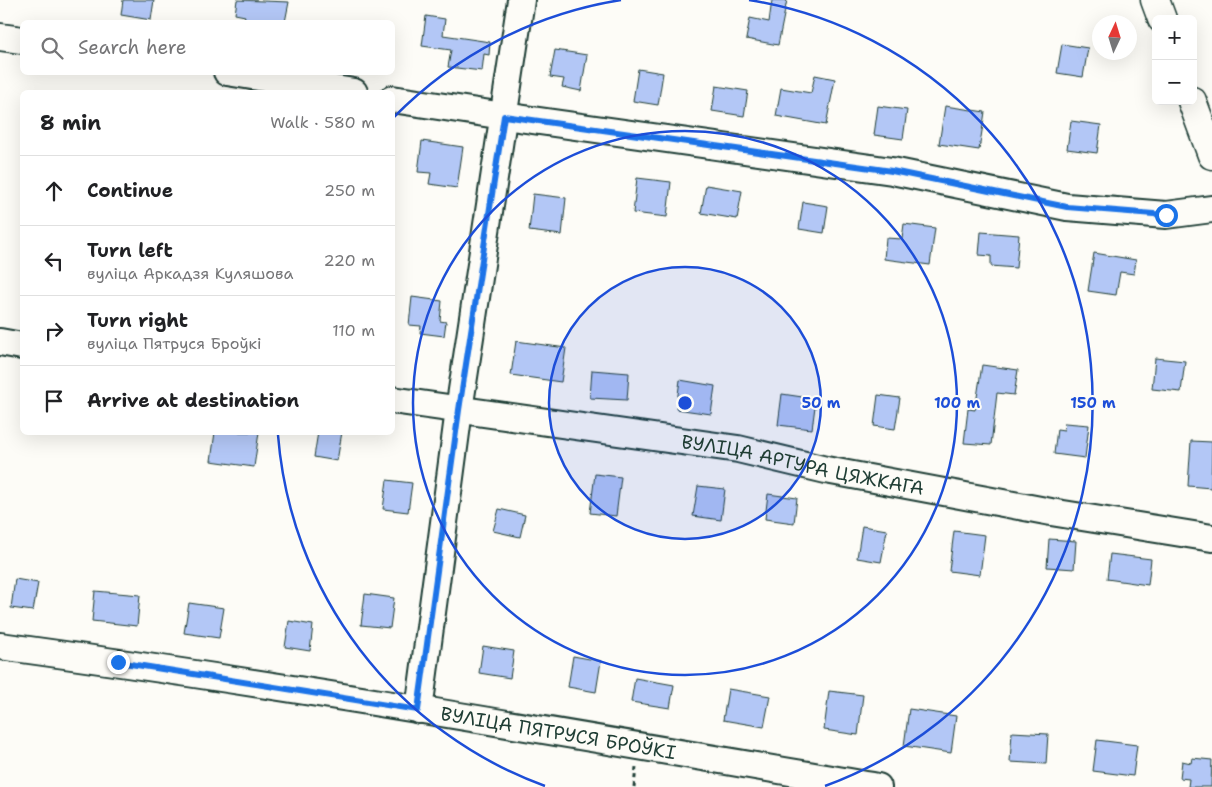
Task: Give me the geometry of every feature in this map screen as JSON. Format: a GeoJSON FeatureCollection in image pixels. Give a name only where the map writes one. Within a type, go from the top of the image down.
{"type":"FeatureCollection","features":[{"type":"Feature","properties":{"kind":"main road"},"geometry":{"type":"LineString","coordinates":[[1155,0],[1161,15]]}},
{"type":"Feature","properties":{"kind":"main road"},"geometry":{"type":"LineString","coordinates":[[1193,105],[1212,155]]}},
{"type":"Feature","properties":{"kind":"street"},"geometry":{"type":"LineString","coordinates":[[418,710],[459,410],[521,0]]}},
{"type":"Feature","properties":{"kind":"street"},"geometry":{"type":"LineString","coordinates":[[0,37],[20,40]]}},
{"type":"Feature","properties":{"kind":"street"},"geometry":{"type":"LineString","coordinates":[[246,75],[341,90]]}},
{"type":"Feature","properties":{"kind":"street"},"geometry":{"type":"LineString","coordinates":[[395,98],[504,116],[892,171],[1067,207],[1166,215],[1212,209]]}},
{"type":"Feature","properties":{"kind":"street"},"geometry":{"type":"LineString","coordinates":[[0,342],[20,346]]}},
{"type":"Feature","properties":{"kind":"street","name":"ВУЛІЦА АРТУРА ЦЯЖКАГА"},"geometry":{"type":"LineString","coordinates":[[395,400],[738,449],[826,470],[1041,510],[1212,538]]}},
{"type":"Feature","properties":{"kind":"street","name":"ВУЛІЦА ПЯТРУСЯ БРОЎКІ"},"geometry":{"type":"LineString","coordinates":[[0,646],[118,662],[418,710],[878,787]]}},
{"type":"Feature","properties":{"kind":"building"},"geometry":{"type":"Polygon","coordinates":[[[123,0],[154,0],[151,20],[121,15],[123,0]]]}},
{"type":"Feature","properties":{"kind":"building"},"geometry":{"type":"Polygon","coordinates":[[[237,0],[289,2],[285,20],[244,20],[245,16],[235,14],[237,0]]]}},
{"type":"Feature","properties":{"kind":"building"},"geometry":{"type":"Polygon","coordinates":[[[772,0],[787,0],[778,45],[746,39],[750,18],[769,22],[772,0]]]}},
{"type":"Feature","properties":{"kind":"building"},"geometry":{"type":"Polygon","coordinates":[[[426,16],[445,19],[443,35],[490,42],[489,55],[484,54],[482,71],[448,67],[451,50],[422,46],[426,16]]]}},
{"type":"Feature","properties":{"kind":"building"},"geometry":{"type":"Polygon","coordinates":[[[1062,44],[1088,48],[1083,77],[1057,73],[1062,44]]]}},
{"type":"Feature","properties":{"kind":"building"},"geometry":{"type":"Polygon","coordinates":[[[555,50],[587,55],[581,91],[562,87],[564,79],[550,77],[555,50]]]}},
{"type":"Feature","properties":{"kind":"building"},"geometry":{"type":"Polygon","coordinates":[[[638,69],[663,73],[658,105],[633,101],[638,69]]]}},
{"type":"Feature","properties":{"kind":"building"},"geometry":{"type":"Polygon","coordinates":[[[815,75],[835,79],[826,125],[776,116],[781,88],[811,93],[815,75]]]}},
{"type":"Feature","properties":{"kind":"building"},"geometry":{"type":"Polygon","coordinates":[[[716,86],[748,91],[744,116],[712,111],[716,86]]]}},
{"type":"Feature","properties":{"kind":"building"},"geometry":{"type":"Polygon","coordinates":[[[878,106],[907,110],[903,139],[874,135],[878,106]]]}},
{"type":"Feature","properties":{"kind":"building"},"geometry":{"type":"Polygon","coordinates":[[[945,106],[985,112],[979,150],[939,144],[945,106]]]}},
{"type":"Feature","properties":{"kind":"building"},"geometry":{"type":"Polygon","coordinates":[[[1071,121],[1101,125],[1097,153],[1067,149],[1071,121]]]}},
{"type":"Feature","properties":{"kind":"building"},"geometry":{"type":"Polygon","coordinates":[[[422,141],[463,147],[457,188],[429,184],[431,173],[418,172],[422,141]]]}},
{"type":"Feature","properties":{"kind":"building"},"geometry":{"type":"Polygon","coordinates":[[[637,178],[671,182],[667,217],[633,213],[637,178]]]}},
{"type":"Feature","properties":{"kind":"building"},"geometry":{"type":"Polygon","coordinates":[[[706,185],[742,191],[737,219],[701,213],[706,185]]]}},
{"type":"Feature","properties":{"kind":"building"},"geometry":{"type":"Polygon","coordinates":[[[533,194],[566,198],[562,235],[529,231],[533,194]]]}},
{"type":"Feature","properties":{"kind":"building"},"geometry":{"type":"Polygon","coordinates":[[[803,202],[828,206],[824,233],[799,229],[803,202]]]}},
{"type":"Feature","properties":{"kind":"building"},"geometry":{"type":"Polygon","coordinates":[[[904,224],[935,228],[930,265],[884,259],[886,238],[902,239],[904,224]]]}},
{"type":"Feature","properties":{"kind":"building"},"geometry":{"type":"Polygon","coordinates":[[[981,232],[1019,235],[1016,268],[991,266],[991,256],[979,255],[981,232]]]}},
{"type":"Feature","properties":{"kind":"building"},"geometry":{"type":"Polygon","coordinates":[[[1094,253],[1136,260],[1134,274],[1120,272],[1116,295],[1088,291],[1094,253]]]}},
{"type":"Feature","properties":{"kind":"building"},"geometry":{"type":"Polygon","coordinates":[[[412,297],[442,301],[440,321],[446,322],[444,336],[420,333],[421,326],[409,325],[412,297]]]}},
{"type":"Feature","properties":{"kind":"building"},"geometry":{"type":"Polygon","coordinates":[[[516,341],[566,348],[561,382],[511,375],[516,341]]]}},
{"type":"Feature","properties":{"kind":"building"},"geometry":{"type":"Polygon","coordinates":[[[1155,358],[1185,361],[1181,392],[1152,389],[1155,358]]]}},
{"type":"Feature","properties":{"kind":"building"},"geometry":{"type":"Polygon","coordinates":[[[982,365],[1018,370],[1014,395],[997,393],[991,445],[964,443],[968,409],[975,410],[982,365]]]}},
{"type":"Feature","properties":{"kind":"building"},"geometry":{"type":"Polygon","coordinates":[[[592,370],[629,373],[627,400],[590,398],[592,370]]]}},
{"type":"Feature","properties":{"kind":"building"},"geometry":{"type":"Polygon","coordinates":[[[680,380],[715,386],[711,414],[676,409],[680,380]]]}},
{"type":"Feature","properties":{"kind":"building"},"geometry":{"type":"Polygon","coordinates":[[[782,394],[816,399],[812,429],[778,425],[782,394]]]}},
{"type":"Feature","properties":{"kind":"building"},"geometry":{"type":"Polygon","coordinates":[[[878,395],[900,398],[895,429],[874,426],[878,395]]]}},
{"type":"Feature","properties":{"kind":"building"},"geometry":{"type":"Polygon","coordinates":[[[1065,423],[1089,425],[1085,458],[1054,454],[1057,429],[1064,430],[1065,423]]]}},
{"type":"Feature","properties":{"kind":"building"},"geometry":{"type":"Polygon","coordinates":[[[215,435],[259,435],[254,467],[211,461],[215,435]]]}},
{"type":"Feature","properties":{"kind":"building"},"geometry":{"type":"Polygon","coordinates":[[[318,435],[341,435],[337,461],[314,457],[318,435]]]}},
{"type":"Feature","properties":{"kind":"building"},"geometry":{"type":"Polygon","coordinates":[[[1191,441],[1212,442],[1211,488],[1188,486],[1191,441]]]}},
{"type":"Feature","properties":{"kind":"building"},"geometry":{"type":"Polygon","coordinates":[[[595,474],[621,477],[616,516],[590,513],[595,474]]]}},
{"type":"Feature","properties":{"kind":"building"},"geometry":{"type":"Polygon","coordinates":[[[387,480],[412,483],[408,512],[383,509],[387,480]]]}},
{"type":"Feature","properties":{"kind":"building"},"geometry":{"type":"Polygon","coordinates":[[[698,486],[725,489],[721,520],[693,516],[698,486]]]}},
{"type":"Feature","properties":{"kind":"building"},"geometry":{"type":"Polygon","coordinates":[[[768,494],[797,498],[794,523],[765,519],[768,494]]]}},
{"type":"Feature","properties":{"kind":"building"},"geometry":{"type":"Polygon","coordinates":[[[499,509],[525,515],[520,537],[493,531],[499,509]]]}},
{"type":"Feature","properties":{"kind":"building"},"geometry":{"type":"Polygon","coordinates":[[[862,526],[887,530],[881,562],[857,558],[862,526]]]}},
{"type":"Feature","properties":{"kind":"building"},"geometry":{"type":"Polygon","coordinates":[[[954,531],[985,535],[980,575],[949,571],[954,531]]]}},
{"type":"Feature","properties":{"kind":"building"},"geometry":{"type":"Polygon","coordinates":[[[1049,539],[1076,541],[1074,569],[1047,567],[1049,539]]]}},
{"type":"Feature","properties":{"kind":"building"},"geometry":{"type":"Polygon","coordinates":[[[1110,554],[1151,559],[1148,585],[1107,579],[1110,554]]]}},
{"type":"Feature","properties":{"kind":"building"},"geometry":{"type":"Polygon","coordinates":[[[15,579],[38,583],[33,611],[11,608],[15,579]]]}},
{"type":"Feature","properties":{"kind":"building"},"geometry":{"type":"Polygon","coordinates":[[[95,591],[140,595],[137,626],[92,621],[95,591]]]}},
{"type":"Feature","properties":{"kind":"building"},"geometry":{"type":"Polygon","coordinates":[[[365,594],[394,598],[390,628],[361,625],[365,594]]]}},
{"type":"Feature","properties":{"kind":"building"},"geometry":{"type":"Polygon","coordinates":[[[189,603],[224,608],[219,638],[184,633],[189,603]]]}},
{"type":"Feature","properties":{"kind":"building"},"geometry":{"type":"Polygon","coordinates":[[[289,621],[313,625],[310,651],[285,647],[289,621]]]}},
{"type":"Feature","properties":{"kind":"building"},"geometry":{"type":"Polygon","coordinates":[[[483,646],[514,651],[510,678],[479,673],[483,646]]]}},
{"type":"Feature","properties":{"kind":"building"},"geometry":{"type":"Polygon","coordinates":[[[573,656],[601,661],[596,692],[568,687],[573,656]]]}},
{"type":"Feature","properties":{"kind":"building"},"geometry":{"type":"Polygon","coordinates":[[[635,678],[674,685],[670,708],[631,702],[635,678]]]}},
{"type":"Feature","properties":{"kind":"building"},"geometry":{"type":"Polygon","coordinates":[[[728,689],[770,696],[764,727],[723,720],[728,689]]]}},
{"type":"Feature","properties":{"kind":"building"},"geometry":{"type":"Polygon","coordinates":[[[829,691],[863,695],[858,735],[824,730],[829,691]]]}},
{"type":"Feature","properties":{"kind":"building"},"geometry":{"type":"Polygon","coordinates":[[[909,709],[956,716],[951,753],[904,746],[909,709]]]}},
{"type":"Feature","properties":{"kind":"building"},"geometry":{"type":"Polygon","coordinates":[[[1012,732],[1048,734],[1046,764],[1010,762],[1012,732]]]}},
{"type":"Feature","properties":{"kind":"building"},"geometry":{"type":"Polygon","coordinates":[[[1097,740],[1137,745],[1133,776],[1093,771],[1097,740]]]}},
{"type":"Feature","properties":{"kind":"building"},"geometry":{"type":"Polygon","coordinates":[[[1192,758],[1212,760],[1211,787],[1188,787],[1189,779],[1180,778],[1182,761],[1191,763],[1192,758]]]}},
{"type":"Feature","properties":{"kind":"route"},"geometry":{"type":"LineString","coordinates":[[118,662],[418,710],[459,410],[504,116],[892,171],[1067,207],[1166,215]]}}]}
